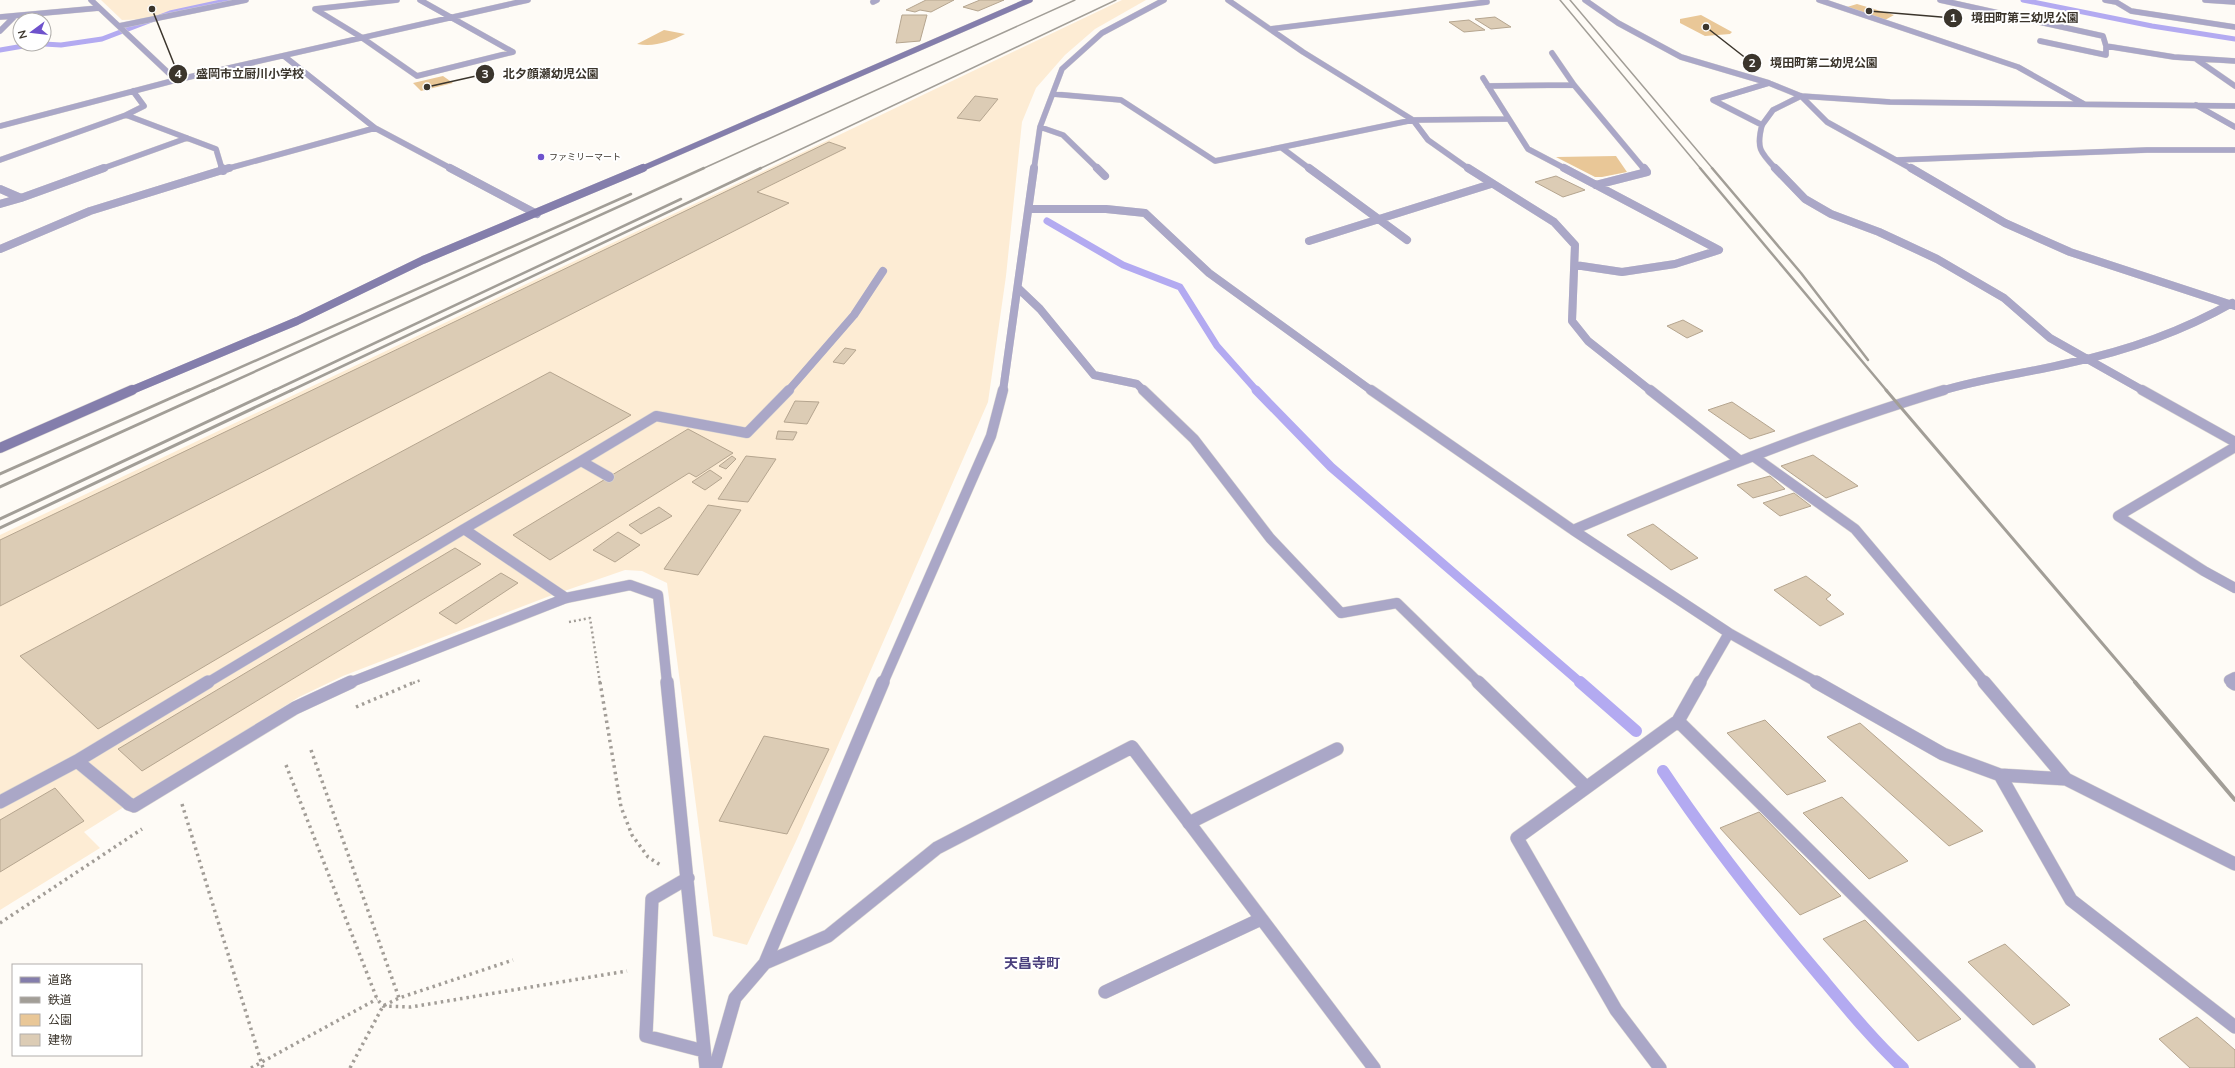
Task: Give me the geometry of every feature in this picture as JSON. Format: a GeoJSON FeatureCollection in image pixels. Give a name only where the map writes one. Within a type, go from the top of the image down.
{"type":"FeatureCollection","features":[{"type":"Feature","properties":{"kind":"street"},"geometry":{"type":"LineString","coordinates":[[91,0],[176,80]]}},
{"type":"Feature","properties":{"kind":"street"},"geometry":{"type":"LineString","coordinates":[[119,26],[246,0]]}},
{"type":"Feature","properties":{"kind":"street"},"geometry":{"type":"LineString","coordinates":[[397,0],[315,9],[362,38],[417,76],[513,52],[420,0]]}},
{"type":"Feature","properties":{"kind":"street"},"geometry":{"type":"LineString","coordinates":[[0,126],[176,80],[528,0]]}},
{"type":"Feature","properties":{"kind":"street"},"geometry":{"type":"LineString","coordinates":[[0,448],[141,386],[297,321],[423,260],[537,214],[1030,0]]}},
{"type":"Feature","properties":{"kind":"street"},"geometry":{"type":"LineString","coordinates":[[715,1068],[735,998],[765,963],[907,625],[992,436],[1006,380],[1040,127],[1062,69],[1102,32],[1164,0]]}},
{"type":"Feature","properties":{"kind":"street"},"geometry":{"type":"LineString","coordinates":[[1228,0],[1270,29],[1413,120],[1428,140],[1490,184],[1554,222],[1567,234],[1575,245],[1572,321],[1588,341],[1739,460]]}},
{"type":"Feature","properties":{"kind":"street"},"geometry":{"type":"LineString","coordinates":[[1585,0],[1618,24],[1681,57],[1769,83],[1801,96],[1890,102],[2235,106]]}},
{"type":"Feature","properties":{"kind":"street"},"geometry":{"type":"LineString","coordinates":[[1818,0],[2018,67],[2086,105]]}},
{"type":"Feature","properties":{"kind":"street"},"geometry":{"type":"LineString","coordinates":[[1940,0],[2103,36],[2106,46],[2106,55],[2040,41]]}},
{"type":"Feature","properties":{"kind":"street"},"geometry":{"type":"LineString","coordinates":[[2105,0],[2116,2],[2131,11],[2235,27]]}},
{"type":"Feature","properties":{"kind":"street"},"geometry":{"type":"LineString","coordinates":[[2205,0],[2235,2]]}},
{"type":"Feature","properties":{"kind":"street"},"geometry":{"type":"LineString","coordinates":[[1270,29],[1487,2]]}},
{"type":"Feature","properties":{"kind":"street"},"geometry":{"type":"LineString","coordinates":[[52,12],[99,8]]}},
{"type":"Feature","properties":{"kind":"street"},"geometry":{"type":"LineString","coordinates":[[0,17],[12,16]]}},
{"type":"Feature","properties":{"kind":"street"},"geometry":{"type":"LineString","coordinates":[[0,31],[12,19]]}},
{"type":"Feature","properties":{"kind":"street"},"geometry":{"type":"LineString","coordinates":[[2106,46],[2174,57],[2235,61]]}},
{"type":"Feature","properties":{"kind":"street"},"geometry":{"type":"LineString","coordinates":[[1552,53],[1574,85],[1647,172],[1596,185]]}},
{"type":"Feature","properties":{"kind":"street"},"geometry":{"type":"LineString","coordinates":[[284,56],[375,128],[537,214]]}},
{"type":"Feature","properties":{"kind":"street"},"geometry":{"type":"LineString","coordinates":[[2196,59],[2235,86]]}},
{"type":"Feature","properties":{"kind":"street"},"geometry":{"type":"LineString","coordinates":[[1483,78],[1528,149],[1719,250],[1675,264],[1622,272],[1575,265]]}},
{"type":"Feature","properties":{"kind":"street"},"geometry":{"type":"LineString","coordinates":[[1762,125],[1713,100],[1769,83]]}},
{"type":"Feature","properties":{"kind":"street"},"geometry":{"type":"LineString","coordinates":[[1488,86],[1574,85]]}},
{"type":"Feature","properties":{"kind":"street"},"geometry":{"type":"LineString","coordinates":[[0,160],[126,115],[144,106],[133,91]]}},
{"type":"Feature","properties":{"kind":"street"},"geometry":{"type":"LineString","coordinates":[[1053,94],[1121,100],[1215,161],[1413,120],[1508,119]]}},
{"type":"Feature","properties":{"kind":"street"},"geometry":{"type":"LineString","coordinates":[[1801,96],[1773,110],[1762,125],[1758,140],[1761,153],[1805,199],[1831,214],[1879,232],[1937,259],[2004,298],[2050,338],[2086,360],[2235,442]]}},
{"type":"Feature","properties":{"kind":"street"},"geometry":{"type":"LineString","coordinates":[[1801,96],[1827,122],[1897,160],[2005,223],[2063,249],[2233,304]]}},
{"type":"Feature","properties":{"kind":"street"},"geometry":{"type":"LineString","coordinates":[[2196,105],[2235,127]]}},
{"type":"Feature","properties":{"kind":"street"},"geometry":{"type":"LineString","coordinates":[[126,115],[216,149],[224,171]]}},
{"type":"Feature","properties":{"kind":"street"},"geometry":{"type":"LineString","coordinates":[[1040,127],[1063,135],[1105,176]]}},
{"type":"Feature","properties":{"kind":"street"},"geometry":{"type":"LineString","coordinates":[[0,249],[70,220],[147,193],[375,128]]}},
{"type":"Feature","properties":{"kind":"street"},"geometry":{"type":"LineString","coordinates":[[0,204],[22,198],[187,138]]}},
{"type":"Feature","properties":{"kind":"street"},"geometry":{"type":"LineString","coordinates":[[1282,148],[1407,240]]}},
{"type":"Feature","properties":{"kind":"street"},"geometry":{"type":"LineString","coordinates":[[1897,160],[2147,150],[2235,150]]}},
{"type":"Feature","properties":{"kind":"street"},"geometry":{"type":"LineString","coordinates":[[1309,241],[1490,184]]}},
{"type":"Feature","properties":{"kind":"street"},"geometry":{"type":"LineString","coordinates":[[0,189],[22,198]]}},
{"type":"Feature","properties":{"kind":"street"},"geometry":{"type":"LineString","coordinates":[[1030,209],[1106,209],[1145,213],[1209,273],[1339,368],[1573,530],[1729,633],[1943,754],[2000,775],[2066,779]]}},
{"type":"Feature","properties":{"kind":"street"},"geometry":{"type":"LineString","coordinates":[[0,802],[77,761],[464,529],[656,416],[747,433],[802,377],[854,315],[883,271]]}},
{"type":"Feature","properties":{"kind":"street"},"geometry":{"type":"LineString","coordinates":[[1019,289],[1040,309],[1094,375],[1137,384],[1194,440],[1270,538],[1341,613],[1397,603],[1586,787]]}},
{"type":"Feature","properties":{"kind":"street"},"geometry":{"type":"LineString","coordinates":[[1573,530],[1739,460],[1876,410],[1969,382],[2086,360],[2166,335],[2198,322],[2233,304]]}},
{"type":"Feature","properties":{"kind":"street"},"geometry":{"type":"LineString","coordinates":[[2235,447],[2118,516],[2204,571],[2235,588]]}},
{"type":"Feature","properties":{"kind":"street"},"geometry":{"type":"LineString","coordinates":[[1753,456],[1855,529],[2066,779],[2235,864]]}},
{"type":"Feature","properties":{"kind":"street"},"geometry":{"type":"LineString","coordinates":[[581,461],[609,477]]}},
{"type":"Feature","properties":{"kind":"street"},"geometry":{"type":"LineString","coordinates":[[464,529],[566,598]]}},
{"type":"Feature","properties":{"kind":"street"},"geometry":{"type":"LineString","coordinates":[[77,761],[129,804],[134,806],[295,708],[337,688],[566,598],[630,585],[658,595],[706,1068]]}},
{"type":"Feature","properties":{"kind":"street"},"geometry":{"type":"LineString","coordinates":[[1660,1068],[1616,1010],[1517,838],[1678,721],[1729,633]]}},
{"type":"Feature","properties":{"kind":"street"},"geometry":{"type":"LineString","coordinates":[[2235,677],[2229,680],[2235,684]]}},
{"type":"Feature","properties":{"kind":"street"},"geometry":{"type":"LineString","coordinates":[[1678,721],[2029,1068]]}},
{"type":"Feature","properties":{"kind":"street"},"geometry":{"type":"LineString","coordinates":[[765,963],[828,936],[937,848],[1132,747],[1374,1068]]}},
{"type":"Feature","properties":{"kind":"street"},"geometry":{"type":"LineString","coordinates":[[1189,822],[1337,749]]}},
{"type":"Feature","properties":{"kind":"street"},"geometry":{"type":"LineString","coordinates":[[2000,775],[2071,900],[2235,1027]]}},
{"type":"Feature","properties":{"kind":"street"},"geometry":{"type":"LineString","coordinates":[[687,879],[652,899],[646,1036],[704,1051]]}},
{"type":"Feature","properties":{"kind":"street"},"geometry":{"type":"LineString","coordinates":[[1105,992],[1261,919]]}},
{"type":"Feature","properties":{"kind":"path"},"geometry":{"type":"LineString","coordinates":[[565,623],[590,618],[610,748],[621,807],[632,835],[648,857],[687,879]]}},
{"type":"Feature","properties":{"kind":"path"},"geometry":{"type":"LineString","coordinates":[[354,708],[424,679]]}},
{"type":"Feature","properties":{"kind":"path"},"geometry":{"type":"LineString","coordinates":[[311,750],[399,998]]}},
{"type":"Feature","properties":{"kind":"path"},"geometry":{"type":"LineString","coordinates":[[286,765],[377,999],[383,1006],[411,1008],[649,966]]}},
{"type":"Feature","properties":{"kind":"path"},"geometry":{"type":"LineString","coordinates":[[175,808],[188,800]]}},
{"type":"Feature","properties":{"kind":"path"},"geometry":{"type":"LineString","coordinates":[[182,804],[263,1068]]}},
{"type":"Feature","properties":{"kind":"path"},"geometry":{"type":"LineString","coordinates":[[0,923],[149,824]]}},
{"type":"Feature","properties":{"kind":"path"},"geometry":{"type":"LineString","coordinates":[[350,1068],[383,1006],[399,998],[513,960]]}},
{"type":"Feature","properties":{"kind":"path"},"geometry":{"type":"LineString","coordinates":[[251,1068],[377,999]]}},
{"type":"Feature","properties":{"kind":"shaded area"},"geometry":{"type":"Polygon","coordinates":[[[101,0],[239,0],[149,19],[122,20],[101,0]]]}},
{"type":"Feature","properties":{"kind":"shaded area"},"geometry":{"type":"Polygon","coordinates":[[[1122,0],[1146,0],[1095,29],[1065,55],[1036,88],[1022,122],[1006,276],[988,402],[797,839],[747,945],[713,936],[667,583],[642,571],[625,570],[547,597],[343,676],[299,697],[84,832],[100,848],[0,910],[0,535],[1122,0]]]}},
{"type":"Feature","properties":{"kind":"green space"},"geometry":{"type":"Polygon","coordinates":[[[1857,4],[1894,15],[1885,20],[1847,7],[1857,4]]]}},
{"type":"Feature","properties":{"kind":"green space"},"geometry":{"type":"Polygon","coordinates":[[[1701,15],[1732,32],[1730,34],[1705,36],[1680,23],[1680,19],[1701,15]]]}},
{"type":"Feature","properties":{"kind":"green space"},"geometry":{"type":"Polygon","coordinates":[[[664,30],[685,34],[662,43],[650,45],[637,44],[664,30]]]}},
{"type":"Feature","properties":{"kind":"green space"},"geometry":{"type":"Polygon","coordinates":[[[443,76],[453,83],[421,91],[413,83],[443,76]]]}},
{"type":"Feature","properties":{"kind":"green space"},"geometry":{"type":"Polygon","coordinates":[[[1616,156],[1627,172],[1602,177],[1595,177],[1556,157],[1616,156]]]}},
{"type":"Feature","properties":{"kind":"building"},"geometry":{"type":"Polygon","coordinates":[[[926,0],[954,0],[931,12],[920,10],[915,12],[906,10],[926,0]]]}},
{"type":"Feature","properties":{"kind":"building"},"geometry":{"type":"Polygon","coordinates":[[[980,0],[1004,0],[978,11],[963,7],[980,0]]]}},
{"type":"Feature","properties":{"kind":"building"},"geometry":{"type":"Polygon","coordinates":[[[902,15],[927,15],[920,41],[896,43],[902,15]]]}},
{"type":"Feature","properties":{"kind":"building"},"geometry":{"type":"Polygon","coordinates":[[[1495,17],[1511,27],[1491,29],[1475,19],[1495,17]]]}},
{"type":"Feature","properties":{"kind":"building"},"geometry":{"type":"Polygon","coordinates":[[[1469,20],[1485,30],[1464,32],[1449,22],[1469,20]]]}},
{"type":"Feature","properties":{"kind":"building"},"geometry":{"type":"Polygon","coordinates":[[[975,96],[998,99],[980,121],[957,118],[975,96]]]}},
{"type":"Feature","properties":{"kind":"building"},"geometry":{"type":"Polygon","coordinates":[[[829,142],[846,148],[757,192],[789,203],[0,606],[0,540],[829,142]]]}},
{"type":"Feature","properties":{"kind":"building"},"geometry":{"type":"Polygon","coordinates":[[[1556,176],[1585,190],[1563,197],[1535,182],[1556,176]]]}},
{"type":"Feature","properties":{"kind":"building"},"geometry":{"type":"Polygon","coordinates":[[[1683,320],[1703,331],[1687,338],[1667,326],[1683,320]]]}},
{"type":"Feature","properties":{"kind":"building"},"geometry":{"type":"Polygon","coordinates":[[[845,348],[856,350],[844,364],[833,362],[845,348]]]}},
{"type":"Feature","properties":{"kind":"building"},"geometry":{"type":"Polygon","coordinates":[[[550,372],[631,415],[98,729],[20,656],[550,372]]]}},
{"type":"Feature","properties":{"kind":"building"},"geometry":{"type":"Polygon","coordinates":[[[795,401],[819,402],[807,424],[784,422],[795,401]]]}},
{"type":"Feature","properties":{"kind":"building"},"geometry":{"type":"Polygon","coordinates":[[[1732,402],[1775,431],[1750,439],[1708,410],[1732,402]]]}},
{"type":"Feature","properties":{"kind":"building"},"geometry":{"type":"Polygon","coordinates":[[[688,429],[733,453],[696,477],[689,473],[550,560],[513,535],[688,429]]]}},
{"type":"Feature","properties":{"kind":"building"},"geometry":{"type":"Polygon","coordinates":[[[778,431],[797,432],[793,440],[776,439],[778,431]]]}},
{"type":"Feature","properties":{"kind":"building"},"geometry":{"type":"Polygon","coordinates":[[[1813,455],[1858,486],[1826,498],[1781,466],[1813,455]]]}},
{"type":"Feature","properties":{"kind":"building"},"geometry":{"type":"Polygon","coordinates":[[[732,456],[736,459],[726,469],[719,466],[732,456]]]}},
{"type":"Feature","properties":{"kind":"building"},"geometry":{"type":"Polygon","coordinates":[[[746,456],[776,459],[748,502],[718,499],[746,456]]]}},
{"type":"Feature","properties":{"kind":"building"},"geometry":{"type":"Polygon","coordinates":[[[710,470],[722,478],[705,490],[692,482],[710,470]]]}},
{"type":"Feature","properties":{"kind":"building"},"geometry":{"type":"Polygon","coordinates":[[[1770,476],[1785,489],[1753,498],[1737,485],[1770,476]]]}},
{"type":"Feature","properties":{"kind":"building"},"geometry":{"type":"Polygon","coordinates":[[[1794,493],[1811,506],[1780,516],[1763,503],[1794,493]]]}},
{"type":"Feature","properties":{"kind":"building"},"geometry":{"type":"Polygon","coordinates":[[[708,505],[741,510],[698,575],[664,569],[708,505]]]}},
{"type":"Feature","properties":{"kind":"building"},"geometry":{"type":"Polygon","coordinates":[[[659,507],[672,516],[641,534],[629,525],[659,507]]]}},
{"type":"Feature","properties":{"kind":"building"},"geometry":{"type":"Polygon","coordinates":[[[1653,524],[1698,558],[1671,570],[1627,535],[1653,524]]]}},
{"type":"Feature","properties":{"kind":"building"},"geometry":{"type":"Polygon","coordinates":[[[618,532],[640,545],[615,562],[593,550],[618,532]]]}},
{"type":"Feature","properties":{"kind":"building"},"geometry":{"type":"Polygon","coordinates":[[[455,548],[481,564],[142,771],[118,749],[455,548]]]}},
{"type":"Feature","properties":{"kind":"building"},"geometry":{"type":"Polygon","coordinates":[[[501,573],[518,583],[456,624],[439,613],[501,573]]]}},
{"type":"Feature","properties":{"kind":"building"},"geometry":{"type":"Polygon","coordinates":[[[1806,576],[1831,595],[1826,599],[1844,614],[1820,626],[1774,590],[1806,576]]]}},
{"type":"Feature","properties":{"kind":"building"},"geometry":{"type":"Polygon","coordinates":[[[1765,720],[1826,781],[1787,795],[1727,733],[1765,720]]]}},
{"type":"Feature","properties":{"kind":"building"},"geometry":{"type":"Polygon","coordinates":[[[1860,723],[1983,831],[1949,846],[1827,737],[1860,723]]]}},
{"type":"Feature","properties":{"kind":"building"},"geometry":{"type":"Polygon","coordinates":[[[764,736],[829,749],[787,834],[719,821],[764,736]]]}},
{"type":"Feature","properties":{"kind":"building"},"geometry":{"type":"Polygon","coordinates":[[[55,788],[84,821],[0,872],[0,820],[55,788]]]}},
{"type":"Feature","properties":{"kind":"building"},"geometry":{"type":"Polygon","coordinates":[[[1842,797],[1908,861],[1869,879],[1803,813],[1842,797]]]}},
{"type":"Feature","properties":{"kind":"building"},"geometry":{"type":"Polygon","coordinates":[[[1759,812],[1841,896],[1800,915],[1720,828],[1759,812]]]}},
{"type":"Feature","properties":{"kind":"building"},"geometry":{"type":"Polygon","coordinates":[[[1865,920],[1961,1019],[1918,1041],[1823,939],[1865,920]]]}},
{"type":"Feature","properties":{"kind":"building"},"geometry":{"type":"Polygon","coordinates":[[[2005,944],[2070,1005],[2033,1025],[1968,962],[2005,944]]]}},
{"type":"Feature","properties":{"kind":"building"},"geometry":{"type":"Polygon","coordinates":[[[2197,1017],[2235,1050],[2235,1068],[2190,1068],[2159,1039],[2197,1017]]]}},
{"type":"Feature","properties":{"kind":"waterway"},"geometry":{"type":"LineString","coordinates":[[52,44],[61,45],[102,39],[170,13],[230,0]]}},
{"type":"Feature","properties":{"kind":"waterway"},"geometry":{"type":"LineString","coordinates":[[2023,0],[2152,26],[2235,39]]}},
{"type":"Feature","properties":{"kind":"waterway"},"geometry":{"type":"LineString","coordinates":[[0,50],[12,48]]}},
{"type":"Feature","properties":{"kind":"waterway"},"geometry":{"type":"LineString","coordinates":[[1047,221],[1123,265],[1180,287],[1217,346],[1257,391]]}},
{"type":"Feature","properties":{"kind":"waterway"},"geometry":{"type":"LineString","coordinates":[[1256,390],[1331,467],[1581,683]]}},
{"type":"Feature","properties":{"kind":"waterway"},"geometry":{"type":"LineString","coordinates":[[1580,682],[1636,731]]}},
{"type":"Feature","properties":{"kind":"waterway"},"geometry":{"type":"LineString","coordinates":[[1663,771],[1738,876],[1840,1000],[1903,1068]]}},
{"type":"Feature","properties":{"kind":"railway"},"geometry":{"type":"LineString","coordinates":[[702,169],[1075,0]]}},
{"type":"Feature","properties":{"kind":"railway"},"geometry":{"type":"LineString","coordinates":[[759,169],[1116,0]]}},
{"type":"Feature","properties":{"kind":"railway"},"geometry":{"type":"LineString","coordinates":[[1560,0],[1701,169]]}},
{"type":"Feature","properties":{"kind":"railway"},"geometry":{"type":"LineString","coordinates":[[1570,0],[1713,169]]}},
{"type":"Feature","properties":{"kind":"railway"},"geometry":{"type":"LineString","coordinates":[[212,391],[704,168]]}},
{"type":"Feature","properties":{"kind":"railway"},"geometry":{"type":"LineString","coordinates":[[290,391],[761,168]]}},
{"type":"Feature","properties":{"kind":"railway"},"geometry":{"type":"LineString","coordinates":[[1700,168],[1887,391]]}},
{"type":"Feature","properties":{"kind":"railway"},"geometry":{"type":"LineString","coordinates":[[1712,168],[1801,273],[1868,360]]}},
{"type":"Feature","properties":{"kind":"railway"},"geometry":{"type":"LineString","coordinates":[[187,391],[631,194]]}},
{"type":"Feature","properties":{"kind":"railway"},"geometry":{"type":"LineString","coordinates":[[273,391],[681,199]]}},
{"type":"Feature","properties":{"kind":"railway"},"geometry":{"type":"LineString","coordinates":[[0,474],[189,390]]}},
{"type":"Feature","properties":{"kind":"railway"},"geometry":{"type":"LineString","coordinates":[[0,487],[214,390]]}},
{"type":"Feature","properties":{"kind":"railway"},"geometry":{"type":"LineString","coordinates":[[0,519],[275,390]]}},
{"type":"Feature","properties":{"kind":"railway"},"geometry":{"type":"LineString","coordinates":[[0,528],[292,390]]}},
{"type":"Feature","properties":{"kind":"railway"},"geometry":{"type":"LineString","coordinates":[[1886,390],[2136,683]]}},
{"type":"Feature","properties":{"kind":"railway"},"geometry":{"type":"LineString","coordinates":[[2135,682],[2235,800]]}},
{"type":"Feature","properties":{"kind":"place","name":"盛岡市立厨川小学校"},"geometry":{"type":"Point","coordinates":[152,9]}},
{"type":"Feature","properties":{"kind":"place","name":"境田町第三幼児公園"},"geometry":{"type":"Point","coordinates":[1869,11]}},
{"type":"Feature","properties":{"kind":"place","name":"境田町第二幼児公園"},"geometry":{"type":"Point","coordinates":[1706,27]}},
{"type":"Feature","properties":{"kind":"place","name":"北夕顔瀬幼児公園"},"geometry":{"type":"Point","coordinates":[427,87]}},
{"type":"Feature","properties":{"kind":"place","name":"ファミリーマート"},"geometry":{"type":"Point","coordinates":[541,157]}},
{"type":"Feature","properties":{"kind":"district","name":"天昌寺町"},"geometry":{"type":"Point","coordinates":[1032,963]}}]}
